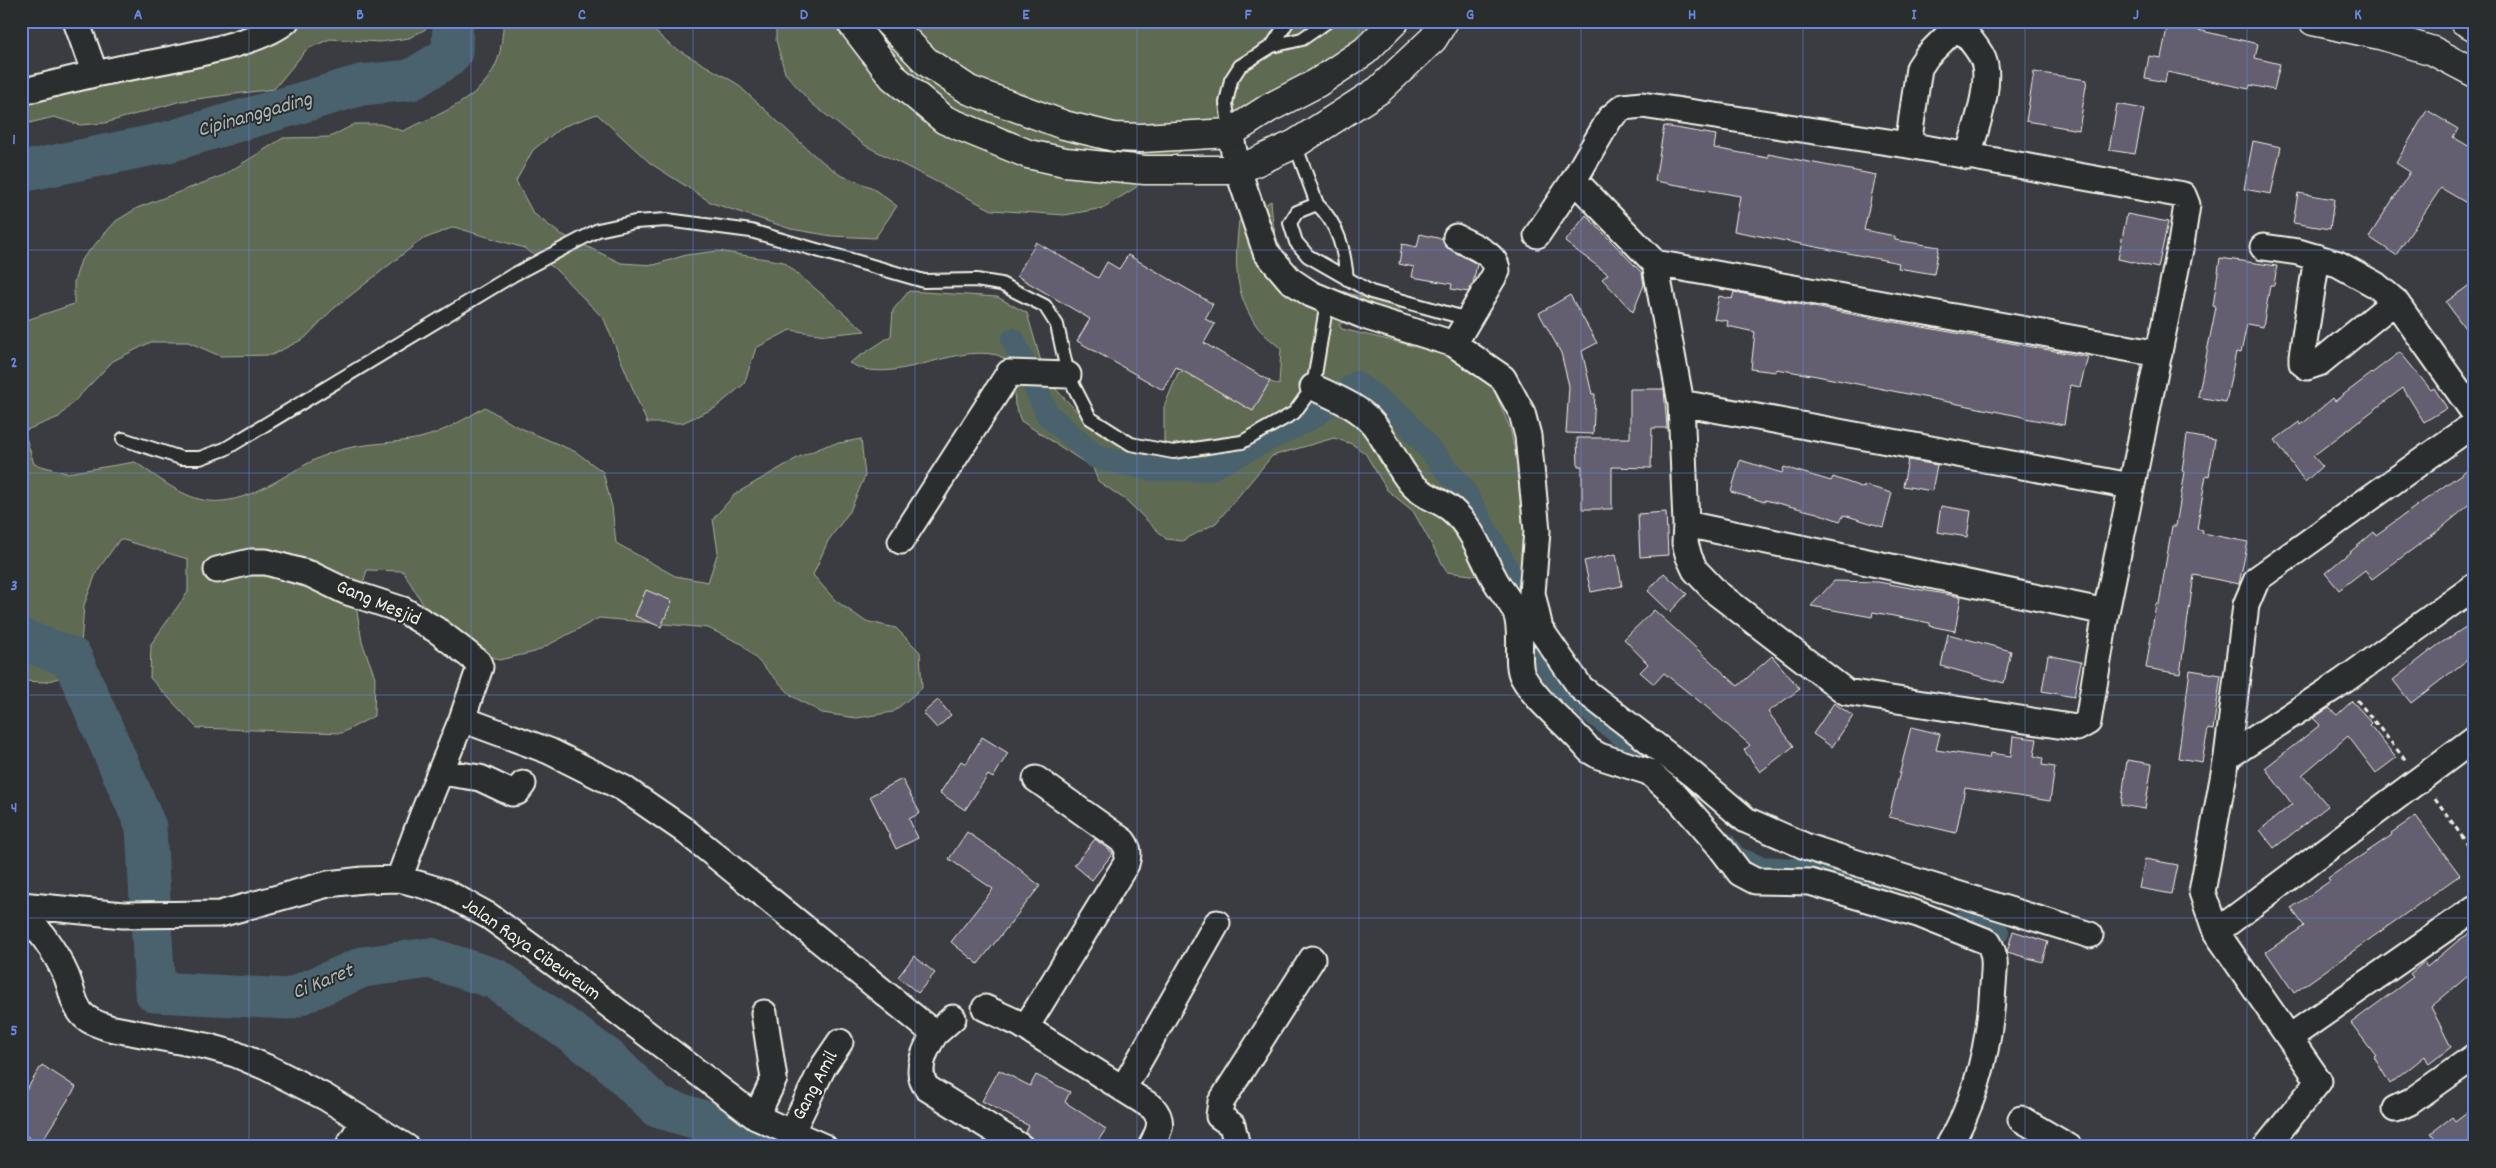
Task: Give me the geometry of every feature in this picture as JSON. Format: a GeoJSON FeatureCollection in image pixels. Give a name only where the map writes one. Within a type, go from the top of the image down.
{"type":"FeatureCollection","features":[{"type":"Feature","properties":{"kind":"street"},"geometry":{"type":"LineString","coordinates":[[76,21],[94,74]]}},
{"type":"Feature","properties":{"kind":"street"},"geometry":{"type":"LineString","coordinates":[[21,92],[94,74],[216,49],[272,31],[286,21]]}},
{"type":"Feature","properties":{"kind":"street"},"geometry":{"type":"LineString","coordinates":[[850,21],[893,77],[918,100],[945,120],[1028,154],[1065,162],[1145,170],[1238,170],[1295,144],[1379,90],[1433,39],[1444,21]]}},
{"type":"Feature","properties":{"kind":"street"},"geometry":{"type":"LineString","coordinates":[[887,21],[927,62],[969,90],[1064,125],[1114,137],[1132,138],[1230,132],[1333,72],[1365,50],[1395,21]]}},
{"type":"Feature","properties":{"kind":"street"},"geometry":{"type":"LineString","coordinates":[[2313,21],[2380,35],[2433,51],[2475,73]]}},
{"type":"Feature","properties":{"kind":"street"},"geometry":{"type":"LineString","coordinates":[[2464,21],[2475,27]]}},
{"type":"Feature","properties":{"kind":"street"},"geometry":{"type":"LineString","coordinates":[[1908,145],[1919,68],[1927,56],[1958,23],[1983,59],[1985,70],[1985,85],[1968,157]]}},
{"type":"Feature","properties":{"kind":"street"},"geometry":{"type":"LineString","coordinates":[[1537,235],[1574,180],[1610,118],[1623,108],[1642,105],[1908,145],[2180,194],[2185,197],[2187,205],[2182,244],[2106,612],[2088,722],[2077,728],[1846,692],[1717,593],[1695,570],[1685,543],[1686,524],[1681,403],[1655,263],[1574,180]]}},
{"type":"Feature","properties":{"kind":"street"},"geometry":{"type":"LineString","coordinates":[[1230,132],[1238,170],[1266,252],[1290,280],[1327,302],[1367,317],[1454,344],[1503,378],[1522,413],[1528,436],[1537,532],[1532,593],[1540,629],[1581,688],[1692,774],[1746,820],[1807,847],[2090,936]]}},
{"type":"Feature","properties":{"kind":"street"},"geometry":{"type":"LineString","coordinates":[[1454,344],[1497,271],[1497,266],[1488,255],[1456,238]]}},
{"type":"Feature","properties":{"kind":"street"},"geometry":{"type":"LineString","coordinates":[[2264,247],[2317,257],[2357,273],[2395,302],[2475,414]]}},
{"type":"Feature","properties":{"kind":"street"},"geometry":{"type":"LineString","coordinates":[[2317,257],[2302,356],[2302,363],[2307,367],[2319,363],[2395,302]]}},
{"type":"Feature","properties":{"kind":"street"},"geometry":{"type":"LineString","coordinates":[[1655,263],[2159,354]]}},
{"type":"Feature","properties":{"kind":"street"},"geometry":{"type":"LineString","coordinates":[[901,540],[1009,372],[1068,374]]}},
{"type":"Feature","properties":{"kind":"street"},"geometry":{"type":"LineString","coordinates":[[1323,392],[1358,410],[1374,425],[1401,470],[1413,485],[1452,510],[1464,523],[1479,546],[1493,577],[1516,614],[1520,630],[1521,674],[1530,689],[1589,750],[1599,756],[1649,772],[1674,795],[1747,879],[1755,881],[1810,882],[1918,914],[1988,942],[1994,952],[1991,1026],[1974,1093],[1960,1127],[1948,1147]]}},
{"type":"Feature","properties":{"kind":"street"},"geometry":{"type":"LineString","coordinates":[[1681,403],[2132,486]]}},
{"type":"Feature","properties":{"kind":"street"},"geometry":{"type":"LineString","coordinates":[[2266,1147],[2319,1081],[2216,932],[2201,889],[2227,756],[2246,605],[2257,579],[2475,424]]}},
{"type":"Feature","properties":{"kind":"street"},"geometry":{"type":"LineString","coordinates":[[1686,524],[2106,612]]}},
{"type":"Feature","properties":{"kind":"street","name":"Gang Mesjid"},"geometry":{"type":"LineString","coordinates":[[217,570],[250,562],[266,562],[310,574],[345,591],[403,610],[438,631],[478,662],[480,667],[462,719],[399,879]]}},
{"type":"Feature","properties":{"kind":"street"},"geometry":{"type":"LineString","coordinates":[[2227,756],[2342,682],[2475,586]]}},
{"type":"Feature","properties":{"kind":"street"},"geometry":{"type":"LineString","coordinates":[[462,719],[549,751],[623,788],[684,830],[944,1026],[928,1044],[920,1075],[923,1082],[928,1088],[1021,1147]]}},
{"type":"Feature","properties":{"kind":"street"},"geometry":{"type":"LineString","coordinates":[[2216,932],[2475,738]]}},
{"type":"Feature","properties":{"kind":"street"},"geometry":{"type":"LineString","coordinates":[[441,772],[480,778],[512,793],[517,792],[523,784]]}},
{"type":"Feature","properties":{"kind":"street"},"geometry":{"type":"LineString","coordinates":[[1026,1027],[1126,864],[1129,850],[1123,841],[1036,779]]}},
{"type":"Feature","properties":{"kind":"street","name":"Jalan Raya Cibeureum"},"geometry":{"type":"LineString","coordinates":[[21,906],[123,915],[228,912],[328,884],[399,879],[445,892],[489,916],[562,969],[756,1117],[792,1131],[824,1147]]}},
{"type":"Feature","properties":{"kind":"street"},"geometry":{"type":"LineString","coordinates":[[21,906],[53,951],[68,977],[76,1005],[83,1015],[94,1022],[109,1028],[206,1046],[235,1054],[268,1068],[325,1097],[406,1147]]}},
{"type":"Feature","properties":{"kind":"street"},"geometry":{"type":"LineString","coordinates":[[2290,1037],[2475,908]]}},
{"type":"Feature","properties":{"kind":"street"},"geometry":{"type":"LineString","coordinates":[[1123,1090],[1217,923]]}},
{"type":"Feature","properties":{"kind":"street"},"geometry":{"type":"LineString","coordinates":[[1233,1147],[1236,1142],[1232,1125],[1219,1116],[1221,1102],[1312,959]]}},
{"type":"Feature","properties":{"kind":"street"},"geometry":{"type":"LineString","coordinates":[[985,1008],[1026,1027],[1152,1107],[1159,1114],[1161,1123],[1151,1147]]}},
{"type":"Feature","properties":{"kind":"street"},"geometry":{"type":"LineString","coordinates":[[756,1117],[774,1079],[764,1013]]}},
{"type":"Feature","properties":{"kind":"street","name":"Gang Amil"},"geometry":{"type":"LineString","coordinates":[[792,1131],[826,1060],[840,1042]]}},
{"type":"Feature","properties":{"kind":"street"},"geometry":{"type":"LineString","coordinates":[[2395,1109],[2410,1102],[2475,1056]]}},
{"type":"Feature","properties":{"kind":"street"},"geometry":{"type":"LineString","coordinates":[[2021,1118],[2069,1147]]}},
{"type":"Feature","properties":{"kind":"street"},"geometry":{"type":"LineString","coordinates":[[348,1147],[363,1122]]}},
{"type":"Feature","properties":{"kind":"lane"},"geometry":{"type":"LineString","coordinates":[[1272,46],[1288,21]]}},
{"type":"Feature","properties":{"kind":"lane"},"geometry":{"type":"LineString","coordinates":[[1230,132],[1226,103],[1230,80],[1240,66],[1272,46],[1302,38],[1328,21]]}},
{"type":"Feature","properties":{"kind":"lane"},"geometry":{"type":"LineString","coordinates":[[1295,144],[1317,204],[1330,217],[1341,241],[1344,250],[1347,279]]}},
{"type":"Feature","properties":{"kind":"lane"},"geometry":{"type":"LineString","coordinates":[[1317,204],[1297,212],[1290,223],[1296,242],[1308,256],[1371,292],[1468,319]]}},
{"type":"Feature","properties":{"kind":"lane"},"geometry":{"type":"LineString","coordinates":[[123,440],[182,458],[200,458],[225,449],[512,275],[598,230],[635,222],[667,220],[751,231],[924,281],[976,280],[1001,284],[1046,306],[1057,325],[1068,374],[1090,418],[1131,444],[1173,452],[1242,442],[1294,413],[1323,392],[1327,302]]}},
{"type":"Feature","properties":{"kind":"green space"},"geometry":{"type":"Polygon","coordinates":[[[291,21],[435,21],[433,25],[409,38],[380,42],[330,39],[307,49],[274,89],[181,101],[105,123],[80,125],[54,117],[21,125],[21,94],[291,21]]]}},
{"type":"Feature","properties":{"kind":"green space"},"geometry":{"type":"Polygon","coordinates":[[[504,21],[644,21],[671,46],[736,83],[814,155],[840,175],[871,187],[897,206],[875,238],[832,236],[791,229],[712,203],[650,163],[597,114],[562,127],[533,150],[516,181],[533,213],[559,233],[621,263],[654,265],[686,255],[718,251],[784,262],[865,331],[826,335],[790,330],[756,348],[744,384],[715,408],[682,423],[647,423],[604,319],[554,268],[524,248],[454,227],[421,240],[332,310],[305,338],[272,355],[220,356],[188,342],[151,342],[113,361],[59,417],[24,431],[34,464],[67,473],[135,462],[165,483],[187,495],[211,501],[223,501],[262,489],[335,451],[420,438],[454,425],[485,407],[514,425],[576,452],[603,472],[612,507],[616,543],[675,576],[708,582],[718,552],[713,519],[735,494],[799,457],[828,445],[861,439],[865,476],[850,511],[828,541],[813,575],[836,601],[865,621],[896,628],[920,652],[922,688],[893,712],[857,718],[822,713],[792,696],[742,644],[708,628],[599,618],[535,652],[499,660],[438,629],[403,571],[367,570],[356,606],[362,642],[375,677],[374,716],[342,733],[197,728],[150,678],[151,644],[188,592],[188,559],[120,539],[97,571],[84,605],[79,672],[45,682],[21,681],[21,322],[74,304],[74,282],[81,260],[116,221],[137,208],[224,175],[283,138],[330,137],[355,124],[380,124],[403,131],[458,104],[482,85],[491,73],[499,55],[504,21]]]}},
{"type":"Feature","properties":{"kind":"green space"},"geometry":{"type":"Polygon","coordinates":[[[776,21],[1378,21],[1357,42],[1162,162],[1135,188],[1103,208],[1065,215],[992,210],[866,146],[811,103],[785,73],[776,40],[776,21]]]}},
{"type":"Feature","properties":{"kind":"green space"},"geometry":{"type":"Polygon","coordinates":[[[1271,201],[1275,232],[1282,250],[1292,264],[1322,284],[1393,305],[1401,311],[1403,318],[1345,321],[1339,325],[1342,329],[1456,356],[1489,378],[1510,428],[1525,498],[1526,564],[1511,580],[1447,572],[1413,511],[1387,490],[1365,453],[1352,444],[1334,438],[1272,456],[1216,523],[1182,541],[1166,539],[1127,501],[1098,481],[1093,468],[1021,421],[1015,405],[1012,367],[1001,357],[979,353],[960,355],[903,369],[884,371],[866,369],[849,363],[891,336],[893,310],[909,291],[997,297],[1027,313],[1046,379],[1095,430],[1127,444],[1164,442],[1164,407],[1178,373],[1211,360],[1279,385],[1281,349],[1258,328],[1243,300],[1237,275],[1239,221],[1271,201]]]}},
{"type":"Feature","properties":{"kind":"building"},"geometry":{"type":"Polygon","coordinates":[[[2168,23],[2258,44],[2255,58],[2280,64],[2274,90],[2250,85],[2249,89],[2167,72],[2165,82],[2145,78],[2149,56],[2161,58],[2168,23]]]}},
{"type":"Feature","properties":{"kind":"building"},"geometry":{"type":"Polygon","coordinates":[[[2034,72],[2087,80],[2079,130],[2026,121],[2034,72]]]}},
{"type":"Feature","properties":{"kind":"building"},"geometry":{"type":"Polygon","coordinates":[[[2117,104],[2144,109],[2135,154],[2109,150],[2117,104]]]}},
{"type":"Feature","properties":{"kind":"building"},"geometry":{"type":"Polygon","coordinates":[[[2427,110],[2458,129],[2453,137],[2475,150],[2475,208],[2441,188],[2396,255],[2369,237],[2410,172],[2396,163],[2427,110]]]}},
{"type":"Feature","properties":{"kind":"building"},"geometry":{"type":"Polygon","coordinates":[[[1664,126],[1716,135],[1714,148],[1768,158],[1768,154],[1876,175],[1864,230],[1895,236],[1895,240],[1939,247],[1934,274],[1898,268],[1899,263],[1734,231],[1740,196],[1655,181],[1664,126]]]}},
{"type":"Feature","properties":{"kind":"building"},"geometry":{"type":"Polygon","coordinates":[[[2253,141],[2281,147],[2271,194],[2244,189],[2253,141]]]}},
{"type":"Feature","properties":{"kind":"building"},"geometry":{"type":"Polygon","coordinates":[[[2298,193],[2334,199],[2330,229],[2293,223],[2298,193]]]}},
{"type":"Feature","properties":{"kind":"building"},"geometry":{"type":"Polygon","coordinates":[[[2127,214],[2168,222],[2158,268],[2118,259],[2127,214]]]}},
{"type":"Feature","properties":{"kind":"building"},"geometry":{"type":"Polygon","coordinates":[[[1586,215],[1642,273],[1644,285],[1633,312],[1602,279],[1608,274],[1565,242],[1586,215]]]}},
{"type":"Feature","properties":{"kind":"building"},"geometry":{"type":"Polygon","coordinates":[[[1420,234],[1442,239],[1449,249],[1477,264],[1473,284],[1468,292],[1451,289],[1452,284],[1412,277],[1414,267],[1399,264],[1402,244],[1417,247],[1420,234]]]}},
{"type":"Feature","properties":{"kind":"building"},"geometry":{"type":"Polygon","coordinates":[[[1036,242],[1098,278],[1107,262],[1119,269],[1128,255],[1213,304],[1205,319],[1215,324],[1204,343],[1270,381],[1253,411],[1176,367],[1163,390],[1077,341],[1090,319],[1017,276],[1036,242]]]}},
{"type":"Feature","properties":{"kind":"building"},"geometry":{"type":"Polygon","coordinates":[[[2220,258],[2277,266],[2274,285],[2270,285],[2263,327],[2247,324],[2241,353],[2236,352],[2226,402],[2198,397],[2216,307],[2213,306],[2220,258]]]}},
{"type":"Feature","properties":{"kind":"building"},"geometry":{"type":"Polygon","coordinates":[[[2475,281],[2475,342],[2446,302],[2475,281]]]}},
{"type":"Feature","properties":{"kind":"building"},"geometry":{"type":"Polygon","coordinates":[[[1734,292],[2088,357],[2080,387],[2070,385],[2064,425],[1817,376],[1776,369],[1776,372],[1751,369],[1755,332],[1727,326],[1728,321],[1714,319],[1719,296],[1732,299],[1734,292]]]}},
{"type":"Feature","properties":{"kind":"building"},"geometry":{"type":"Polygon","coordinates":[[[1570,295],[1597,343],[1582,351],[1592,394],[1595,394],[1593,434],[1566,433],[1569,386],[1561,353],[1539,313],[1570,295]]]}},
{"type":"Feature","properties":{"kind":"building"},"geometry":{"type":"Polygon","coordinates":[[[2400,352],[2431,390],[2434,388],[2447,408],[2424,422],[2403,388],[2313,456],[2322,466],[2305,482],[2275,440],[2299,422],[2301,425],[2333,398],[2335,401],[2400,352]]]}},
{"type":"Feature","properties":{"kind":"building"},"geometry":{"type":"Polygon","coordinates":[[[1630,389],[1664,389],[1667,428],[1652,428],[1651,468],[1612,467],[1612,509],[1582,509],[1582,466],[1578,466],[1577,438],[1630,438],[1630,389]]]}},
{"type":"Feature","properties":{"kind":"building"},"geometry":{"type":"Polygon","coordinates":[[[2187,435],[2215,440],[2209,476],[2206,475],[2197,529],[2203,530],[2202,533],[2248,542],[2239,584],[2194,575],[2180,674],[2146,668],[2156,604],[2159,604],[2172,526],[2176,526],[2185,472],[2182,471],[2187,435]]]}},
{"type":"Feature","properties":{"kind":"building"},"geometry":{"type":"Polygon","coordinates":[[[1740,460],[1782,473],[1784,467],[1831,481],[1833,477],[1864,488],[1864,485],[1892,493],[1883,527],[1844,515],[1840,521],[1817,513],[1765,500],[1765,502],[1731,492],[1740,460]]]}},
{"type":"Feature","properties":{"kind":"building"},"geometry":{"type":"Polygon","coordinates":[[[1908,460],[1937,465],[1932,491],[1903,486],[1908,460]]]}},
{"type":"Feature","properties":{"kind":"building"},"geometry":{"type":"Polygon","coordinates":[[[2475,464],[2475,500],[2439,530],[2372,579],[2365,570],[2339,590],[2325,573],[2374,532],[2376,535],[2475,464]]]}},
{"type":"Feature","properties":{"kind":"building"},"geometry":{"type":"Polygon","coordinates":[[[1941,506],[1971,511],[1967,537],[1937,532],[1941,506]]]}},
{"type":"Feature","properties":{"kind":"building"},"geometry":{"type":"Polygon","coordinates":[[[1666,512],[1668,555],[1640,557],[1638,514],[1666,512]]]}},
{"type":"Feature","properties":{"kind":"building"},"geometry":{"type":"Polygon","coordinates":[[[1616,554],[1622,586],[1591,592],[1584,561],[1616,554]]]}},
{"type":"Feature","properties":{"kind":"building"},"geometry":{"type":"Polygon","coordinates":[[[1664,573],[1687,594],[1670,612],[1648,591],[1664,573]]]}},
{"type":"Feature","properties":{"kind":"building"},"geometry":{"type":"Polygon","coordinates":[[[1834,581],[1878,582],[1961,597],[1955,631],[1930,626],[1930,623],[1873,612],[1872,617],[1811,606],[1834,581]]]}},
{"type":"Feature","properties":{"kind":"building"},"geometry":{"type":"Polygon","coordinates":[[[646,590],[672,601],[661,627],[635,616],[646,590]]]}},
{"type":"Feature","properties":{"kind":"building"},"geometry":{"type":"Polygon","coordinates":[[[1654,610],[1738,686],[1772,656],[1800,689],[1768,712],[1794,746],[1760,772],[1744,750],[1750,745],[1709,709],[1664,673],[1654,684],[1640,672],[1648,664],[1624,639],[1654,610]]]}},
{"type":"Feature","properties":{"kind":"building"},"geometry":{"type":"Polygon","coordinates":[[[2475,621],[2475,654],[2411,703],[2393,680],[2438,645],[2475,621]]]}},
{"type":"Feature","properties":{"kind":"building"},"geometry":{"type":"Polygon","coordinates":[[[1948,634],[2011,651],[2004,683],[1941,666],[1948,634]]]}},
{"type":"Feature","properties":{"kind":"building"},"geometry":{"type":"Polygon","coordinates":[[[2048,655],[2081,662],[2074,697],[2042,691],[2048,655]]]}},
{"type":"Feature","properties":{"kind":"building"},"geometry":{"type":"Polygon","coordinates":[[[2190,670],[2221,675],[2213,730],[2208,729],[2202,762],[2178,758],[2190,670]]]}},
{"type":"Feature","properties":{"kind":"building"},"geometry":{"type":"Polygon","coordinates":[[[938,700],[951,715],[937,728],[923,713],[938,700]]]}},
{"type":"Feature","properties":{"kind":"building"},"geometry":{"type":"Polygon","coordinates":[[[2352,701],[2372,723],[2370,725],[2396,758],[2376,773],[2348,736],[2302,775],[2328,806],[2274,848],[2260,830],[2292,804],[2265,768],[2320,725],[2313,718],[2329,708],[2337,715],[2352,701]]]}},
{"type":"Feature","properties":{"kind":"building"},"geometry":{"type":"Polygon","coordinates":[[[1834,703],[1853,716],[1832,747],[1813,734],[1834,703]]]}},
{"type":"Feature","properties":{"kind":"building"},"geometry":{"type":"Polygon","coordinates":[[[1911,727],[1940,734],[1936,750],[1989,758],[1990,753],[2011,756],[2013,736],[2037,739],[2034,756],[2043,758],[2042,765],[2055,767],[2050,801],[1965,788],[1956,833],[1889,817],[1911,727]]]}},
{"type":"Feature","properties":{"kind":"building"},"geometry":{"type":"Polygon","coordinates":[[[982,737],[1008,753],[993,778],[988,775],[965,810],[940,793],[961,761],[966,764],[982,737]]]}},
{"type":"Feature","properties":{"kind":"building"},"geometry":{"type":"Polygon","coordinates":[[[2127,760],[2152,764],[2145,809],[2121,805],[2127,760]]]}},
{"type":"Feature","properties":{"kind":"building"},"geometry":{"type":"Polygon","coordinates":[[[902,779],[920,813],[909,819],[918,838],[896,849],[870,796],[902,779]]]}},
{"type":"Feature","properties":{"kind":"building"},"geometry":{"type":"Polygon","coordinates":[[[2416,816],[2460,875],[2294,993],[2266,952],[2304,926],[2291,908],[2330,881],[2328,878],[2392,835],[2391,833],[2416,816]]]}},
{"type":"Feature","properties":{"kind":"building"},"geometry":{"type":"Polygon","coordinates":[[[967,832],[1012,863],[1040,886],[978,964],[951,942],[993,889],[949,859],[967,832]]]}},
{"type":"Feature","properties":{"kind":"building"},"geometry":{"type":"Polygon","coordinates":[[[1095,839],[1113,853],[1092,880],[1074,865],[1095,839]]]}},
{"type":"Feature","properties":{"kind":"building"},"geometry":{"type":"Polygon","coordinates":[[[2145,859],[2178,865],[2172,894],[2139,888],[2145,859]]]}},
{"type":"Feature","properties":{"kind":"building"},"geometry":{"type":"Polygon","coordinates":[[[2475,930],[2475,970],[2431,1007],[2451,1047],[2429,1064],[2425,1056],[2390,1084],[2374,1057],[2376,1056],[2351,1023],[2413,977],[2410,974],[2424,962],[2427,967],[2459,940],[2475,930]]]}},
{"type":"Feature","properties":{"kind":"building"},"geometry":{"type":"Polygon","coordinates":[[[2013,931],[2048,942],[2042,962],[2007,952],[2013,931]]]}},
{"type":"Feature","properties":{"kind":"building"},"geometry":{"type":"Polygon","coordinates":[[[914,956],[935,973],[918,993],[898,977],[914,956]]]}},
{"type":"Feature","properties":{"kind":"building"},"geometry":{"type":"Polygon","coordinates":[[[42,1065],[76,1087],[40,1144],[21,1133],[21,1098],[42,1065]]]}},
{"type":"Feature","properties":{"kind":"building"},"geometry":{"type":"Polygon","coordinates":[[[999,1070],[1030,1086],[1036,1075],[1070,1092],[1065,1102],[1106,1129],[1094,1147],[1035,1147],[1033,1140],[1025,1133],[1029,1126],[982,1101],[999,1070]]]}},
{"type":"Feature","properties":{"kind":"building"},"geometry":{"type":"Polygon","coordinates":[[[2475,1106],[2475,1136],[2462,1147],[2442,1147],[2431,1133],[2452,1117],[2455,1121],[2475,1106]]]}},
{"type":"Feature","properties":{"kind":"waterway","name":"Cipinanggading"},"geometry":{"type":"LineString","coordinates":[[21,172],[168,142],[361,85],[411,80],[445,59],[452,52],[453,21]]}},
{"type":"Feature","properties":{"kind":"waterway"},"geometry":{"type":"LineString","coordinates":[[1013,340],[1048,415],[1096,457],[1151,469],[1209,469],[1315,416],[1356,383],[1403,418],[1463,489],[1521,594],[1540,653],[1563,689],[1665,769],[1686,795]]}},
{"type":"Feature","properties":{"kind":"waterway","name":"Ci Karet"},"geometry":{"type":"LineString","coordinates":[[21,639],[72,658],[146,827],[155,992],[289,999],[363,967],[430,958],[496,979],[608,1059],[657,1107],[755,1136],[779,1147]]}},
{"type":"Feature","properties":{"kind":"waterway"},"geometry":{"type":"LineString","coordinates":[[1725,845],[1735,858],[1760,868],[1824,872],[1880,891]]}},
{"type":"Feature","properties":{"kind":"waterway"},"geometry":{"type":"LineString","coordinates":[[1963,922],[1997,932]]}}]}
